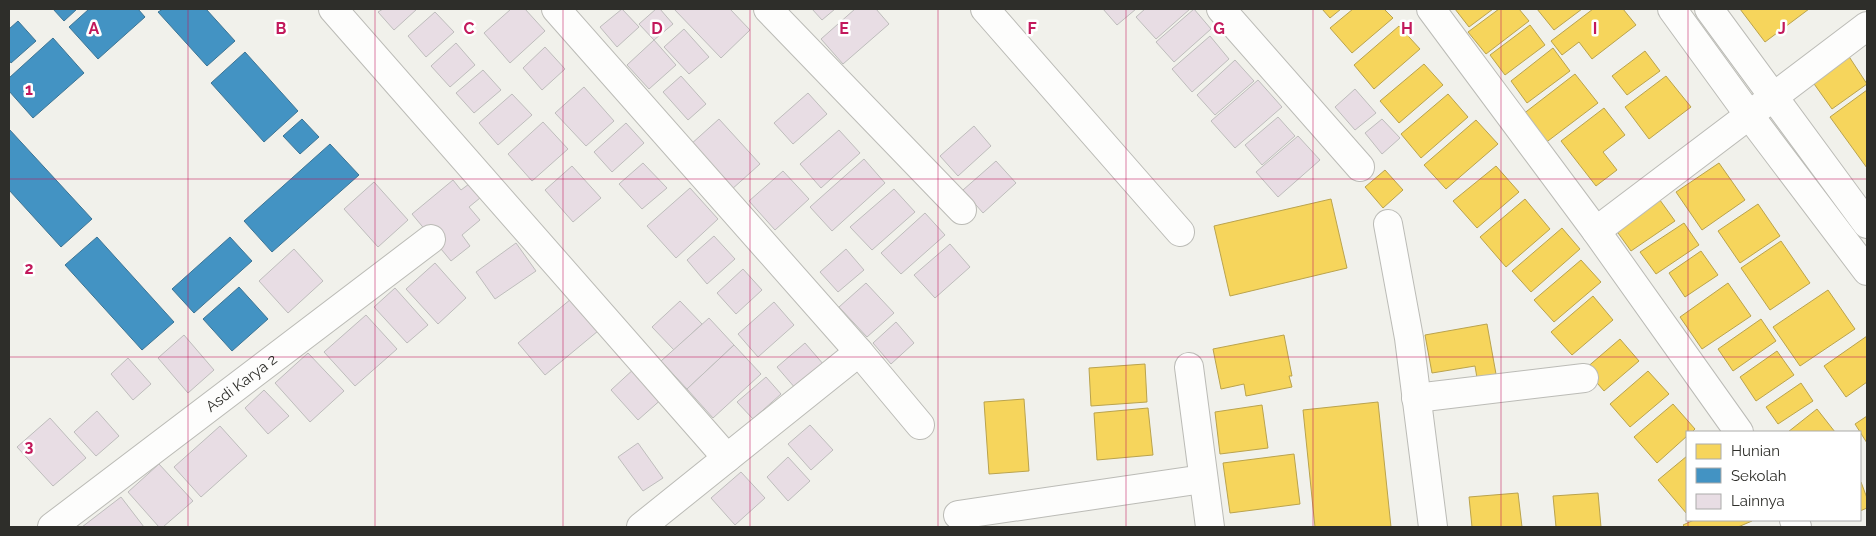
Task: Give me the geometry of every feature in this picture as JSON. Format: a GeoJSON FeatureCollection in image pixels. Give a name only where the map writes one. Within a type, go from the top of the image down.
{"type":"FeatureCollection","features":[{"type":"Feature","properties":{"kind":"street"},"geometry":{"type":"LineString","coordinates":[[333,9],[727,458]]}},
{"type":"Feature","properties":{"kind":"street"},"geometry":{"type":"LineString","coordinates":[[556,9],[859,352],[920,425]]}},
{"type":"Feature","properties":{"kind":"street"},"geometry":{"type":"LineString","coordinates":[[768,9],[962,210]]}},
{"type":"Feature","properties":{"kind":"street"},"geometry":{"type":"LineString","coordinates":[[985,9],[1180,232]]}},
{"type":"Feature","properties":{"kind":"street"},"geometry":{"type":"LineString","coordinates":[[1221,9],[1360,167]]}},
{"type":"Feature","properties":{"kind":"street"},"geometry":{"type":"LineString","coordinates":[[1431,9],[1596,230],[1739,431]]}},
{"type":"Feature","properties":{"kind":"street"},"geometry":{"type":"LineString","coordinates":[[1672,9],[1749,115],[1867,271]]}},
{"type":"Feature","properties":{"kind":"street"},"geometry":{"type":"LineString","coordinates":[[1709,9],[1867,224]]}},
{"type":"Feature","properties":{"kind":"street"},"geometry":{"type":"LineString","coordinates":[[1596,230],[1867,26]]}},
{"type":"Feature","properties":{"kind":"street"},"geometry":{"type":"LineString","coordinates":[[1388,224],[1409,338],[1433,527]]}},
{"type":"Feature","properties":{"kind":"street","name":"Asdi Karya 2"},"geometry":{"type":"LineString","coordinates":[[52,527],[431,239]]}},
{"type":"Feature","properties":{"kind":"street"},"geometry":{"type":"LineString","coordinates":[[641,527],[859,352]]}},
{"type":"Feature","properties":{"kind":"street"},"geometry":{"type":"LineString","coordinates":[[1189,366],[1210,527]]}},
{"type":"Feature","properties":{"kind":"street"},"geometry":{"type":"LineString","coordinates":[[1416,398],[1584,378]]}},
{"type":"Feature","properties":{"kind":"street"},"geometry":{"type":"LineString","coordinates":[[958,515],[1203,478]]}},
{"type":"Feature","properties":{"kind":"building: Hunian"},"geometry":{"type":"Polygon","coordinates":[[[1322,9],[1341,9],[1330,18],[1322,9]]]}},
{"type":"Feature","properties":{"kind":"building: Hunian"},"geometry":{"type":"Polygon","coordinates":[[[1353,9],[1384,9],[1393,18],[1352,53],[1330,28],[1353,9]]]}},
{"type":"Feature","properties":{"kind":"building: Hunian"},"geometry":{"type":"Polygon","coordinates":[[[1455,9],[1493,9],[1469,27],[1455,9]]]}},
{"type":"Feature","properties":{"kind":"building: Hunian"},"geometry":{"type":"Polygon","coordinates":[[[1499,9],[1519,9],[1529,21],[1486,54],[1468,32],[1499,9]]]}},
{"type":"Feature","properties":{"kind":"building: Hunian"},"geometry":{"type":"Polygon","coordinates":[[[1537,9],[1582,9],[1554,30],[1537,9]]]}},
{"type":"Feature","properties":{"kind":"building: Hunian"},"geometry":{"type":"Polygon","coordinates":[[[1593,9],[1623,9],[1636,25],[1592,59],[1579,42],[1562,55],[1551,41],[1593,9]]]}},
{"type":"Feature","properties":{"kind":"building: Hunian"},"geometry":{"type":"Polygon","coordinates":[[[1740,9],[1809,9],[1765,42],[1740,9]]]}},
{"type":"Feature","properties":{"kind":"building: Hunian"},"geometry":{"type":"Polygon","coordinates":[[[1530,25],[1545,45],[1505,75],[1490,55],[1530,25]]]}},
{"type":"Feature","properties":{"kind":"building: Hunian"},"geometry":{"type":"Polygon","coordinates":[[[1399,26],[1420,49],[1374,89],[1354,65],[1399,26]]]}},
{"type":"Feature","properties":{"kind":"building: Hunian"},"geometry":{"type":"Polygon","coordinates":[[[1553,48],[1570,71],[1527,103],[1511,81],[1553,48]]]}},
{"type":"Feature","properties":{"kind":"building: Hunian"},"geometry":{"type":"Polygon","coordinates":[[[1645,51],[1660,71],[1627,95],[1612,76],[1645,51]]]}},
{"type":"Feature","properties":{"kind":"building: Hunian"},"geometry":{"type":"Polygon","coordinates":[[[1848,55],[1867,84],[1832,109],[1812,81],[1848,55]]]}},
{"type":"Feature","properties":{"kind":"building: Hunian"},"geometry":{"type":"Polygon","coordinates":[[[1424,64],[1443,85],[1399,123],[1380,101],[1424,64]]]}},
{"type":"Feature","properties":{"kind":"building: Hunian"},"geometry":{"type":"Polygon","coordinates":[[[1575,74],[1598,103],[1540,147],[1518,118],[1575,74]]]}},
{"type":"Feature","properties":{"kind":"building: Hunian"},"geometry":{"type":"Polygon","coordinates":[[[1666,76],[1691,107],[1649,139],[1625,107],[1666,76]]]}},
{"type":"Feature","properties":{"kind":"building: Hunian"},"geometry":{"type":"Polygon","coordinates":[[[1867,90],[1867,168],[1830,117],[1867,90]]]}},
{"type":"Feature","properties":{"kind":"building: Hunian"},"geometry":{"type":"Polygon","coordinates":[[[1448,94],[1468,117],[1421,158],[1401,134],[1448,94]]]}},
{"type":"Feature","properties":{"kind":"building: Hunian"},"geometry":{"type":"Polygon","coordinates":[[[1604,108],[1625,135],[1603,152],[1617,170],[1596,186],[1561,141],[1604,108]]]}},
{"type":"Feature","properties":{"kind":"building: Hunian"},"geometry":{"type":"Polygon","coordinates":[[[1476,120],[1498,144],[1446,189],[1424,165],[1476,120]]]}},
{"type":"Feature","properties":{"kind":"building: Hunian"},"geometry":{"type":"Polygon","coordinates":[[[1719,163],[1745,200],[1702,230],[1676,192],[1719,163]]]}},
{"type":"Feature","properties":{"kind":"building: Hunian"},"geometry":{"type":"Polygon","coordinates":[[[1496,166],[1519,192],[1477,228],[1453,201],[1496,166]]]}},
{"type":"Feature","properties":{"kind":"building: Hunian"},"geometry":{"type":"Polygon","coordinates":[[[1385,170],[1403,190],[1383,208],[1365,187],[1385,170]]]}},
{"type":"Feature","properties":{"kind":"building: Hunian"},"geometry":{"type":"Polygon","coordinates":[[[1657,196],[1675,221],[1631,251],[1613,226],[1657,196]]]}},
{"type":"Feature","properties":{"kind":"building: Hunian"},"geometry":{"type":"Polygon","coordinates":[[[1331,199],[1347,268],[1230,296],[1214,226],[1331,199]]]}},
{"type":"Feature","properties":{"kind":"building: Hunian"},"geometry":{"type":"Polygon","coordinates":[[[1525,199],[1550,229],[1506,267],[1480,237],[1525,199]]]}},
{"type":"Feature","properties":{"kind":"building: Hunian"},"geometry":{"type":"Polygon","coordinates":[[[1758,204],[1780,236],[1740,263],[1718,231],[1758,204]]]}},
{"type":"Feature","properties":{"kind":"building: Hunian"},"geometry":{"type":"Polygon","coordinates":[[[1684,223],[1699,245],[1656,274],[1640,252],[1684,223]]]}},
{"type":"Feature","properties":{"kind":"building: Hunian"},"geometry":{"type":"Polygon","coordinates":[[[1562,228],[1580,249],[1531,292],[1512,271],[1562,228]]]}},
{"type":"Feature","properties":{"kind":"building: Hunian"},"geometry":{"type":"Polygon","coordinates":[[[1781,241],[1810,283],[1770,310],[1741,268],[1781,241]]]}},
{"type":"Feature","properties":{"kind":"building: Hunian"},"geometry":{"type":"Polygon","coordinates":[[[1701,251],[1718,275],[1685,297],[1669,273],[1701,251]]]}},
{"type":"Feature","properties":{"kind":"building: Hunian"},"geometry":{"type":"Polygon","coordinates":[[[1581,260],[1601,282],[1554,322],[1534,300],[1581,260]]]}},
{"type":"Feature","properties":{"kind":"building: Hunian"},"geometry":{"type":"Polygon","coordinates":[[[1728,283],[1751,316],[1702,349],[1680,317],[1728,283]]]}},
{"type":"Feature","properties":{"kind":"building: Hunian"},"geometry":{"type":"Polygon","coordinates":[[[1828,290],[1855,329],[1800,366],[1773,327],[1828,290]]]}},
{"type":"Feature","properties":{"kind":"building: Hunian"},"geometry":{"type":"Polygon","coordinates":[[[1593,296],[1613,320],[1572,355],[1551,332],[1593,296]]]}},
{"type":"Feature","properties":{"kind":"building: Hunian"},"geometry":{"type":"Polygon","coordinates":[[[1761,319],[1776,341],[1733,371],[1718,349],[1761,319]]]}},
{"type":"Feature","properties":{"kind":"building: Hunian"},"geometry":{"type":"Polygon","coordinates":[[[1487,324],[1496,374],[1477,378],[1475,366],[1432,373],[1425,335],[1487,324]]]}},
{"type":"Feature","properties":{"kind":"building: Hunian"},"geometry":{"type":"Polygon","coordinates":[[[1284,335],[1292,376],[1289,376],[1292,387],[1246,396],[1244,384],[1221,389],[1213,349],[1284,335]]]}},
{"type":"Feature","properties":{"kind":"building: Hunian"},"geometry":{"type":"Polygon","coordinates":[[[1867,336],[1867,382],[1846,397],[1824,366],[1867,336]]]}},
{"type":"Feature","properties":{"kind":"building: Hunian"},"geometry":{"type":"Polygon","coordinates":[[[1620,339],[1639,361],[1604,391],[1585,369],[1620,339]]]}},
{"type":"Feature","properties":{"kind":"building: Hunian"},"geometry":{"type":"Polygon","coordinates":[[[1777,351],[1794,375],[1756,401],[1740,377],[1777,351]]]}},
{"type":"Feature","properties":{"kind":"building: Hunian"},"geometry":{"type":"Polygon","coordinates":[[[1145,364],[1147,402],[1091,406],[1089,368],[1145,364]]]}},
{"type":"Feature","properties":{"kind":"building: Hunian"},"geometry":{"type":"Polygon","coordinates":[[[1648,371],[1669,394],[1630,427],[1610,404],[1648,371]]]}},
{"type":"Feature","properties":{"kind":"building: Hunian"},"geometry":{"type":"Polygon","coordinates":[[[1801,383],[1813,401],[1778,424],[1766,407],[1801,383]]]}},
{"type":"Feature","properties":{"kind":"building: Hunian"},"geometry":{"type":"Polygon","coordinates":[[[1024,399],[1029,471],[989,474],[984,402],[1024,399]]]}},
{"type":"Feature","properties":{"kind":"building: Hunian"},"geometry":{"type":"Polygon","coordinates":[[[1378,402],[1391,527],[1315,527],[1303,410],[1378,402]]]}},
{"type":"Feature","properties":{"kind":"building: Hunian"},"geometry":{"type":"Polygon","coordinates":[[[1673,404],[1695,429],[1693,431],[1686,431],[1686,437],[1657,463],[1634,437],[1673,404]]]}},
{"type":"Feature","properties":{"kind":"building: Hunian"},"geometry":{"type":"Polygon","coordinates":[[[1262,405],[1268,448],[1220,454],[1215,412],[1262,405]]]}},
{"type":"Feature","properties":{"kind":"building: Hunian"},"geometry":{"type":"Polygon","coordinates":[[[1148,408],[1153,455],[1097,460],[1094,413],[1148,408]]]}},
{"type":"Feature","properties":{"kind":"building: Hunian"},"geometry":{"type":"Polygon","coordinates":[[[1817,409],[1834,431],[1789,431],[1817,409]]]}},
{"type":"Feature","properties":{"kind":"building: Hunian"},"geometry":{"type":"Polygon","coordinates":[[[1867,416],[1867,443],[1861,431],[1855,424],[1867,416]]]}},
{"type":"Feature","properties":{"kind":"building: Hunian"},"geometry":{"type":"Polygon","coordinates":[[[1294,454],[1300,504],[1230,513],[1223,463],[1294,454]]]}},
{"type":"Feature","properties":{"kind":"building: Hunian"},"geometry":{"type":"Polygon","coordinates":[[[1686,457],[1686,513],[1658,480],[1686,457]]]}},
{"type":"Feature","properties":{"kind":"building: Hunian"},"geometry":{"type":"Polygon","coordinates":[[[1861,482],[1867,498],[1867,508],[1861,511],[1861,482]]]}},
{"type":"Feature","properties":{"kind":"building: Hunian"},"geometry":{"type":"Polygon","coordinates":[[[1518,493],[1522,527],[1472,527],[1469,497],[1518,493]]]}},
{"type":"Feature","properties":{"kind":"building: Hunian"},"geometry":{"type":"Polygon","coordinates":[[[1598,493],[1601,527],[1556,527],[1553,496],[1598,493]]]}},
{"type":"Feature","properties":{"kind":"building: Hunian"},"geometry":{"type":"Polygon","coordinates":[[[1692,521],[1752,521],[1738,527],[1685,527],[1683,525],[1692,521]]]}},
{"type":"Feature","properties":{"kind":"building: Sekolah"},"geometry":{"type":"Polygon","coordinates":[[[53,9],[77,9],[64,21],[53,9]]]}},
{"type":"Feature","properties":{"kind":"building: Sekolah"},"geometry":{"type":"Polygon","coordinates":[[[89,9],[138,9],[145,17],[98,59],[69,27],[89,9]]]}},
{"type":"Feature","properties":{"kind":"building: Sekolah"},"geometry":{"type":"Polygon","coordinates":[[[163,9],[206,9],[235,41],[207,66],[158,12],[163,9]]]}},
{"type":"Feature","properties":{"kind":"building: Sekolah"},"geometry":{"type":"Polygon","coordinates":[[[18,21],[36,41],[11,63],[9,60],[9,29],[18,21]]]}},
{"type":"Feature","properties":{"kind":"building: Sekolah"},"geometry":{"type":"Polygon","coordinates":[[[53,38],[84,73],[33,118],[9,91],[9,78],[53,38]]]}},
{"type":"Feature","properties":{"kind":"building: Sekolah"},"geometry":{"type":"Polygon","coordinates":[[[245,52],[298,111],[264,142],[211,83],[245,52]]]}},
{"type":"Feature","properties":{"kind":"building: Sekolah"},"geometry":{"type":"Polygon","coordinates":[[[302,119],[319,137],[300,154],[283,136],[302,119]]]}},
{"type":"Feature","properties":{"kind":"building: Sekolah"},"geometry":{"type":"Polygon","coordinates":[[[9,129],[92,219],[61,247],[9,190],[9,129]]]}},
{"type":"Feature","properties":{"kind":"building: Sekolah"},"geometry":{"type":"Polygon","coordinates":[[[330,144],[359,175],[272,252],[244,221],[330,144]]]}},
{"type":"Feature","properties":{"kind":"building: Sekolah"},"geometry":{"type":"Polygon","coordinates":[[[97,237],[174,322],[142,350],[65,265],[97,237]]]}},
{"type":"Feature","properties":{"kind":"building: Sekolah"},"geometry":{"type":"Polygon","coordinates":[[[230,237],[252,261],[194,313],[172,289],[230,237]]]}},
{"type":"Feature","properties":{"kind":"building: Sekolah"},"geometry":{"type":"Polygon","coordinates":[[[239,287],[268,319],[232,351],[203,319],[239,287]]]}},
{"type":"Feature","properties":{"kind":"building: Lainnya"},"geometry":{"type":"Polygon","coordinates":[[[383,9],[417,9],[394,30],[378,12],[383,9]]]}},
{"type":"Feature","properties":{"kind":"building: Lainnya"},"geometry":{"type":"Polygon","coordinates":[[[511,9],[525,9],[545,31],[510,63],[484,33],[511,9]]]}},
{"type":"Feature","properties":{"kind":"building: Lainnya"},"geometry":{"type":"Polygon","coordinates":[[[622,9],[639,27],[617,47],[600,27],[622,9]]]}},
{"type":"Feature","properties":{"kind":"building: Lainnya"},"geometry":{"type":"Polygon","coordinates":[[[656,9],[660,9],[673,24],[654,40],[639,24],[656,9]]]}},
{"type":"Feature","properties":{"kind":"building: Lainnya"},"geometry":{"type":"Polygon","coordinates":[[[674,9],[730,9],[750,30],[721,58],[674,9]]]}},
{"type":"Feature","properties":{"kind":"building: Lainnya"},"geometry":{"type":"Polygon","coordinates":[[[812,9],[835,9],[822,20],[812,9]]]}},
{"type":"Feature","properties":{"kind":"building: Lainnya"},"geometry":{"type":"Polygon","coordinates":[[[855,9],[876,9],[889,24],[843,64],[821,39],[855,9]]]}},
{"type":"Feature","properties":{"kind":"building: Lainnya"},"geometry":{"type":"Polygon","coordinates":[[[1103,9],[1136,9],[1117,25],[1103,9]]]}},
{"type":"Feature","properties":{"kind":"building: Lainnya"},"geometry":{"type":"Polygon","coordinates":[[[1145,9],[1190,9],[1156,39],[1136,17],[1145,9]]]}},
{"type":"Feature","properties":{"kind":"building: Lainnya"},"geometry":{"type":"Polygon","coordinates":[[[1194,9],[1211,29],[1174,62],[1156,42],[1194,9]]]}},
{"type":"Feature","properties":{"kind":"building: Lainnya"},"geometry":{"type":"Polygon","coordinates":[[[435,12],[454,32],[426,57],[408,36],[435,12]]]}},
{"type":"Feature","properties":{"kind":"building: Lainnya"},"geometry":{"type":"Polygon","coordinates":[[[684,29],[709,57],[689,74],[664,47],[684,29]]]}},
{"type":"Feature","properties":{"kind":"building: Lainnya"},"geometry":{"type":"Polygon","coordinates":[[[1210,36],[1229,59],[1192,92],[1172,69],[1210,36]]]}},
{"type":"Feature","properties":{"kind":"building: Lainnya"},"geometry":{"type":"Polygon","coordinates":[[[654,40],[676,65],[649,89],[627,65],[654,40]]]}},
{"type":"Feature","properties":{"kind":"building: Lainnya"},"geometry":{"type":"Polygon","coordinates":[[[456,43],[475,65],[450,87],[431,66],[456,43]]]}},
{"type":"Feature","properties":{"kind":"building: Lainnya"},"geometry":{"type":"Polygon","coordinates":[[[545,47],[565,69],[542,90],[523,68],[545,47]]]}},
{"type":"Feature","properties":{"kind":"building: Lainnya"},"geometry":{"type":"Polygon","coordinates":[[[1235,60],[1254,81],[1215,115],[1197,95],[1235,60]]]}},
{"type":"Feature","properties":{"kind":"building: Lainnya"},"geometry":{"type":"Polygon","coordinates":[[[483,70],[501,90],[474,113],[456,93],[483,70]]]}},
{"type":"Feature","properties":{"kind":"building: Lainnya"},"geometry":{"type":"Polygon","coordinates":[[[681,76],[706,104],[688,120],[663,92],[681,76]]]}},
{"type":"Feature","properties":{"kind":"building: Lainnya"},"geometry":{"type":"Polygon","coordinates":[[[1258,80],[1282,107],[1235,148],[1211,121],[1258,80]]]}},
{"type":"Feature","properties":{"kind":"building: Lainnya"},"geometry":{"type":"Polygon","coordinates":[[[584,87],[614,121],[586,146],[555,113],[584,87]]]}},
{"type":"Feature","properties":{"kind":"building: Lainnya"},"geometry":{"type":"Polygon","coordinates":[[[1355,89],[1376,113],[1355,130],[1335,107],[1355,89]]]}},
{"type":"Feature","properties":{"kind":"building: Lainnya"},"geometry":{"type":"Polygon","coordinates":[[[808,93],[827,114],[793,144],[774,123],[808,93]]]}},
{"type":"Feature","properties":{"kind":"building: Lainnya"},"geometry":{"type":"Polygon","coordinates":[[[512,94],[532,115],[498,145],[479,123],[512,94]]]}},
{"type":"Feature","properties":{"kind":"building: Lainnya"},"geometry":{"type":"Polygon","coordinates":[[[1278,117],[1295,136],[1262,165],[1245,145],[1278,117]]]}},
{"type":"Feature","properties":{"kind":"building: Lainnya"},"geometry":{"type":"Polygon","coordinates":[[[719,119],[760,164],[731,190],[690,145],[719,119]]]}},
{"type":"Feature","properties":{"kind":"building: Lainnya"},"geometry":{"type":"Polygon","coordinates":[[[1382,119],[1400,138],[1382,154],[1365,133],[1382,119]]]}},
{"type":"Feature","properties":{"kind":"building: Lainnya"},"geometry":{"type":"Polygon","coordinates":[[[543,122],[568,149],[532,181],[508,154],[543,122]]]}},
{"type":"Feature","properties":{"kind":"building: Lainnya"},"geometry":{"type":"Polygon","coordinates":[[[626,123],[644,143],[612,172],[594,152],[626,123]]]}},
{"type":"Feature","properties":{"kind":"building: Lainnya"},"geometry":{"type":"Polygon","coordinates":[[[974,126],[991,146],[958,176],[940,156],[974,126]]]}},
{"type":"Feature","properties":{"kind":"building: Lainnya"},"geometry":{"type":"Polygon","coordinates":[[[839,130],[860,153],[821,188],[800,164],[839,130]]]}},
{"type":"Feature","properties":{"kind":"building: Lainnya"},"geometry":{"type":"Polygon","coordinates":[[[1298,136],[1320,160],[1278,197],[1256,172],[1298,136]]]}},
{"type":"Feature","properties":{"kind":"building: Lainnya"},"geometry":{"type":"Polygon","coordinates":[[[864,159],[885,183],[832,231],[810,207],[864,159]]]}},
{"type":"Feature","properties":{"kind":"building: Lainnya"},"geometry":{"type":"Polygon","coordinates":[[[996,161],[1016,183],[983,213],[963,190],[996,161]]]}},
{"type":"Feature","properties":{"kind":"building: Lainnya"},"geometry":{"type":"Polygon","coordinates":[[[643,163],[667,188],[642,209],[619,184],[643,163]]]}},
{"type":"Feature","properties":{"kind":"building: Lainnya"},"geometry":{"type":"Polygon","coordinates":[[[572,166],[601,198],[573,222],[545,190],[572,166]]]}},
{"type":"Feature","properties":{"kind":"building: Lainnya"},"geometry":{"type":"Polygon","coordinates":[[[783,171],[809,199],[775,230],[749,201],[783,171]]]}},
{"type":"Feature","properties":{"kind":"building: Lainnya"},"geometry":{"type":"Polygon","coordinates":[[[453,180],[461,190],[469,184],[480,198],[469,207],[480,220],[462,235],[470,246],[451,261],[412,214],[453,180]]]}},
{"type":"Feature","properties":{"kind":"building: Lainnya"},"geometry":{"type":"Polygon","coordinates":[[[374,182],[408,220],[378,247],[344,209],[374,182]]]}},
{"type":"Feature","properties":{"kind":"building: Lainnya"},"geometry":{"type":"Polygon","coordinates":[[[690,188],[718,219],[676,258],[647,226],[690,188]]]}},
{"type":"Feature","properties":{"kind":"building: Lainnya"},"geometry":{"type":"Polygon","coordinates":[[[894,189],[915,212],[872,250],[850,227],[894,189]]]}},
{"type":"Feature","properties":{"kind":"building: Lainnya"},"geometry":{"type":"Polygon","coordinates":[[[925,213],[945,235],[901,274],[881,253],[925,213]]]}},
{"type":"Feature","properties":{"kind":"building: Lainnya"},"geometry":{"type":"Polygon","coordinates":[[[714,236],[735,259],[707,284],[687,260],[714,236]]]}},
{"type":"Feature","properties":{"kind":"building: Lainnya"},"geometry":{"type":"Polygon","coordinates":[[[516,243],[536,271],[495,299],[476,272],[516,243]]]}},
{"type":"Feature","properties":{"kind":"building: Lainnya"},"geometry":{"type":"Polygon","coordinates":[[[950,244],[970,267],[935,298],[914,275],[950,244]]]}},
{"type":"Feature","properties":{"kind":"building: Lainnya"},"geometry":{"type":"Polygon","coordinates":[[[294,249],[323,281],[288,313],[259,281],[294,249]]]}},
{"type":"Feature","properties":{"kind":"building: Lainnya"},"geometry":{"type":"Polygon","coordinates":[[[846,249],[864,270],[838,292],[820,272],[846,249]]]}},
{"type":"Feature","properties":{"kind":"building: Lainnya"},"geometry":{"type":"Polygon","coordinates":[[[435,263],[466,298],[438,324],[406,289],[435,263]]]}},
{"type":"Feature","properties":{"kind":"building: Lainnya"},"geometry":{"type":"Polygon","coordinates":[[[743,269],[762,290],[736,314],[717,293],[743,269]]]}},
{"type":"Feature","properties":{"kind":"building: Lainnya"},"geometry":{"type":"Polygon","coordinates":[[[866,283],[894,313],[867,337],[839,307],[866,283]]]}},
{"type":"Feature","properties":{"kind":"building: Lainnya"},"geometry":{"type":"Polygon","coordinates":[[[395,288],[428,325],[407,343],[374,307],[395,288]]]}},
{"type":"Feature","properties":{"kind":"building: Lainnya"},"geometry":{"type":"Polygon","coordinates":[[[571,299],[598,331],[545,375],[518,343],[571,299]]]}},
{"type":"Feature","properties":{"kind":"building: Lainnya"},"geometry":{"type":"Polygon","coordinates":[[[680,301],[702,324],[674,350],[652,327],[680,301]]]}},
{"type":"Feature","properties":{"kind":"building: Lainnya"},"geometry":{"type":"Polygon","coordinates":[[[774,302],[794,325],[758,357],[738,334],[774,302]]]}},
{"type":"Feature","properties":{"kind":"building: Lainnya"},"geometry":{"type":"Polygon","coordinates":[[[366,315],[397,349],[355,386],[324,352],[366,315]]]}},
{"type":"Feature","properties":{"kind":"building: Lainnya"},"geometry":{"type":"Polygon","coordinates":[[[709,318],[734,345],[687,389],[661,361],[709,318]]]}},
{"type":"Feature","properties":{"kind":"building: Lainnya"},"geometry":{"type":"Polygon","coordinates":[[[896,322],[914,343],[891,364],[873,343],[896,322]]]}},
{"type":"Feature","properties":{"kind":"building: Lainnya"},"geometry":{"type":"Polygon","coordinates":[[[184,335],[214,370],[188,393],[158,358],[184,335]]]}},
{"type":"Feature","properties":{"kind":"building: Lainnya"},"geometry":{"type":"Polygon","coordinates":[[[805,343],[824,365],[796,389],[777,367],[805,343]]]}},
{"type":"Feature","properties":{"kind":"building: Lainnya"},"geometry":{"type":"Polygon","coordinates":[[[734,345],[761,374],[713,418],[687,389],[734,345]]]}},
{"type":"Feature","properties":{"kind":"building: Lainnya"},"geometry":{"type":"Polygon","coordinates":[[[308,353],[344,391],[310,422],[275,383],[308,353]]]}},
{"type":"Feature","properties":{"kind":"building: Lainnya"},"geometry":{"type":"Polygon","coordinates":[[[128,358],[151,384],[133,400],[111,374],[128,358]]]}},
{"type":"Feature","properties":{"kind":"building: Lainnya"},"geometry":{"type":"Polygon","coordinates":[[[636,367],[664,397],[638,420],[611,390],[636,367]]]}},
{"type":"Feature","properties":{"kind":"building: Lainnya"},"geometry":{"type":"Polygon","coordinates":[[[766,377],[781,394],[753,419],[737,402],[766,377]]]}},
{"type":"Feature","properties":{"kind":"building: Lainnya"},"geometry":{"type":"Polygon","coordinates":[[[264,390],[289,416],[268,434],[245,408],[264,390]]]}},
{"type":"Feature","properties":{"kind":"building: Lainnya"},"geometry":{"type":"Polygon","coordinates":[[[97,411],[119,436],[96,456],[74,432],[97,411]]]}},
{"type":"Feature","properties":{"kind":"building: Lainnya"},"geometry":{"type":"Polygon","coordinates":[[[50,418],[86,458],[53,486],[17,447],[50,418]]]}},
{"type":"Feature","properties":{"kind":"building: Lainnya"},"geometry":{"type":"Polygon","coordinates":[[[810,425],[833,450],[811,470],[788,444],[810,425]]]}},
{"type":"Feature","properties":{"kind":"building: Lainnya"},"geometry":{"type":"Polygon","coordinates":[[[220,426],[247,456],[201,497],[174,467],[220,426]]]}},
{"type":"Feature","properties":{"kind":"building: Lainnya"},"geometry":{"type":"Polygon","coordinates":[[[638,443],[663,478],[643,491],[618,457],[638,443]]]}},
{"type":"Feature","properties":{"kind":"building: Lainnya"},"geometry":{"type":"Polygon","coordinates":[[[788,457],[810,481],[788,501],[767,477],[788,457]]]}},
{"type":"Feature","properties":{"kind":"building: Lainnya"},"geometry":{"type":"Polygon","coordinates":[[[159,464],[193,501],[163,527],[159,527],[128,492],[159,464]]]}},
{"type":"Feature","properties":{"kind":"building: Lainnya"},"geometry":{"type":"Polygon","coordinates":[[[741,472],[765,498],[735,525],[711,498],[741,472]]]}},
{"type":"Feature","properties":{"kind":"building: Lainnya"},"geometry":{"type":"Polygon","coordinates":[[[121,497],[144,527],[82,527],[121,497]]]}}]}
